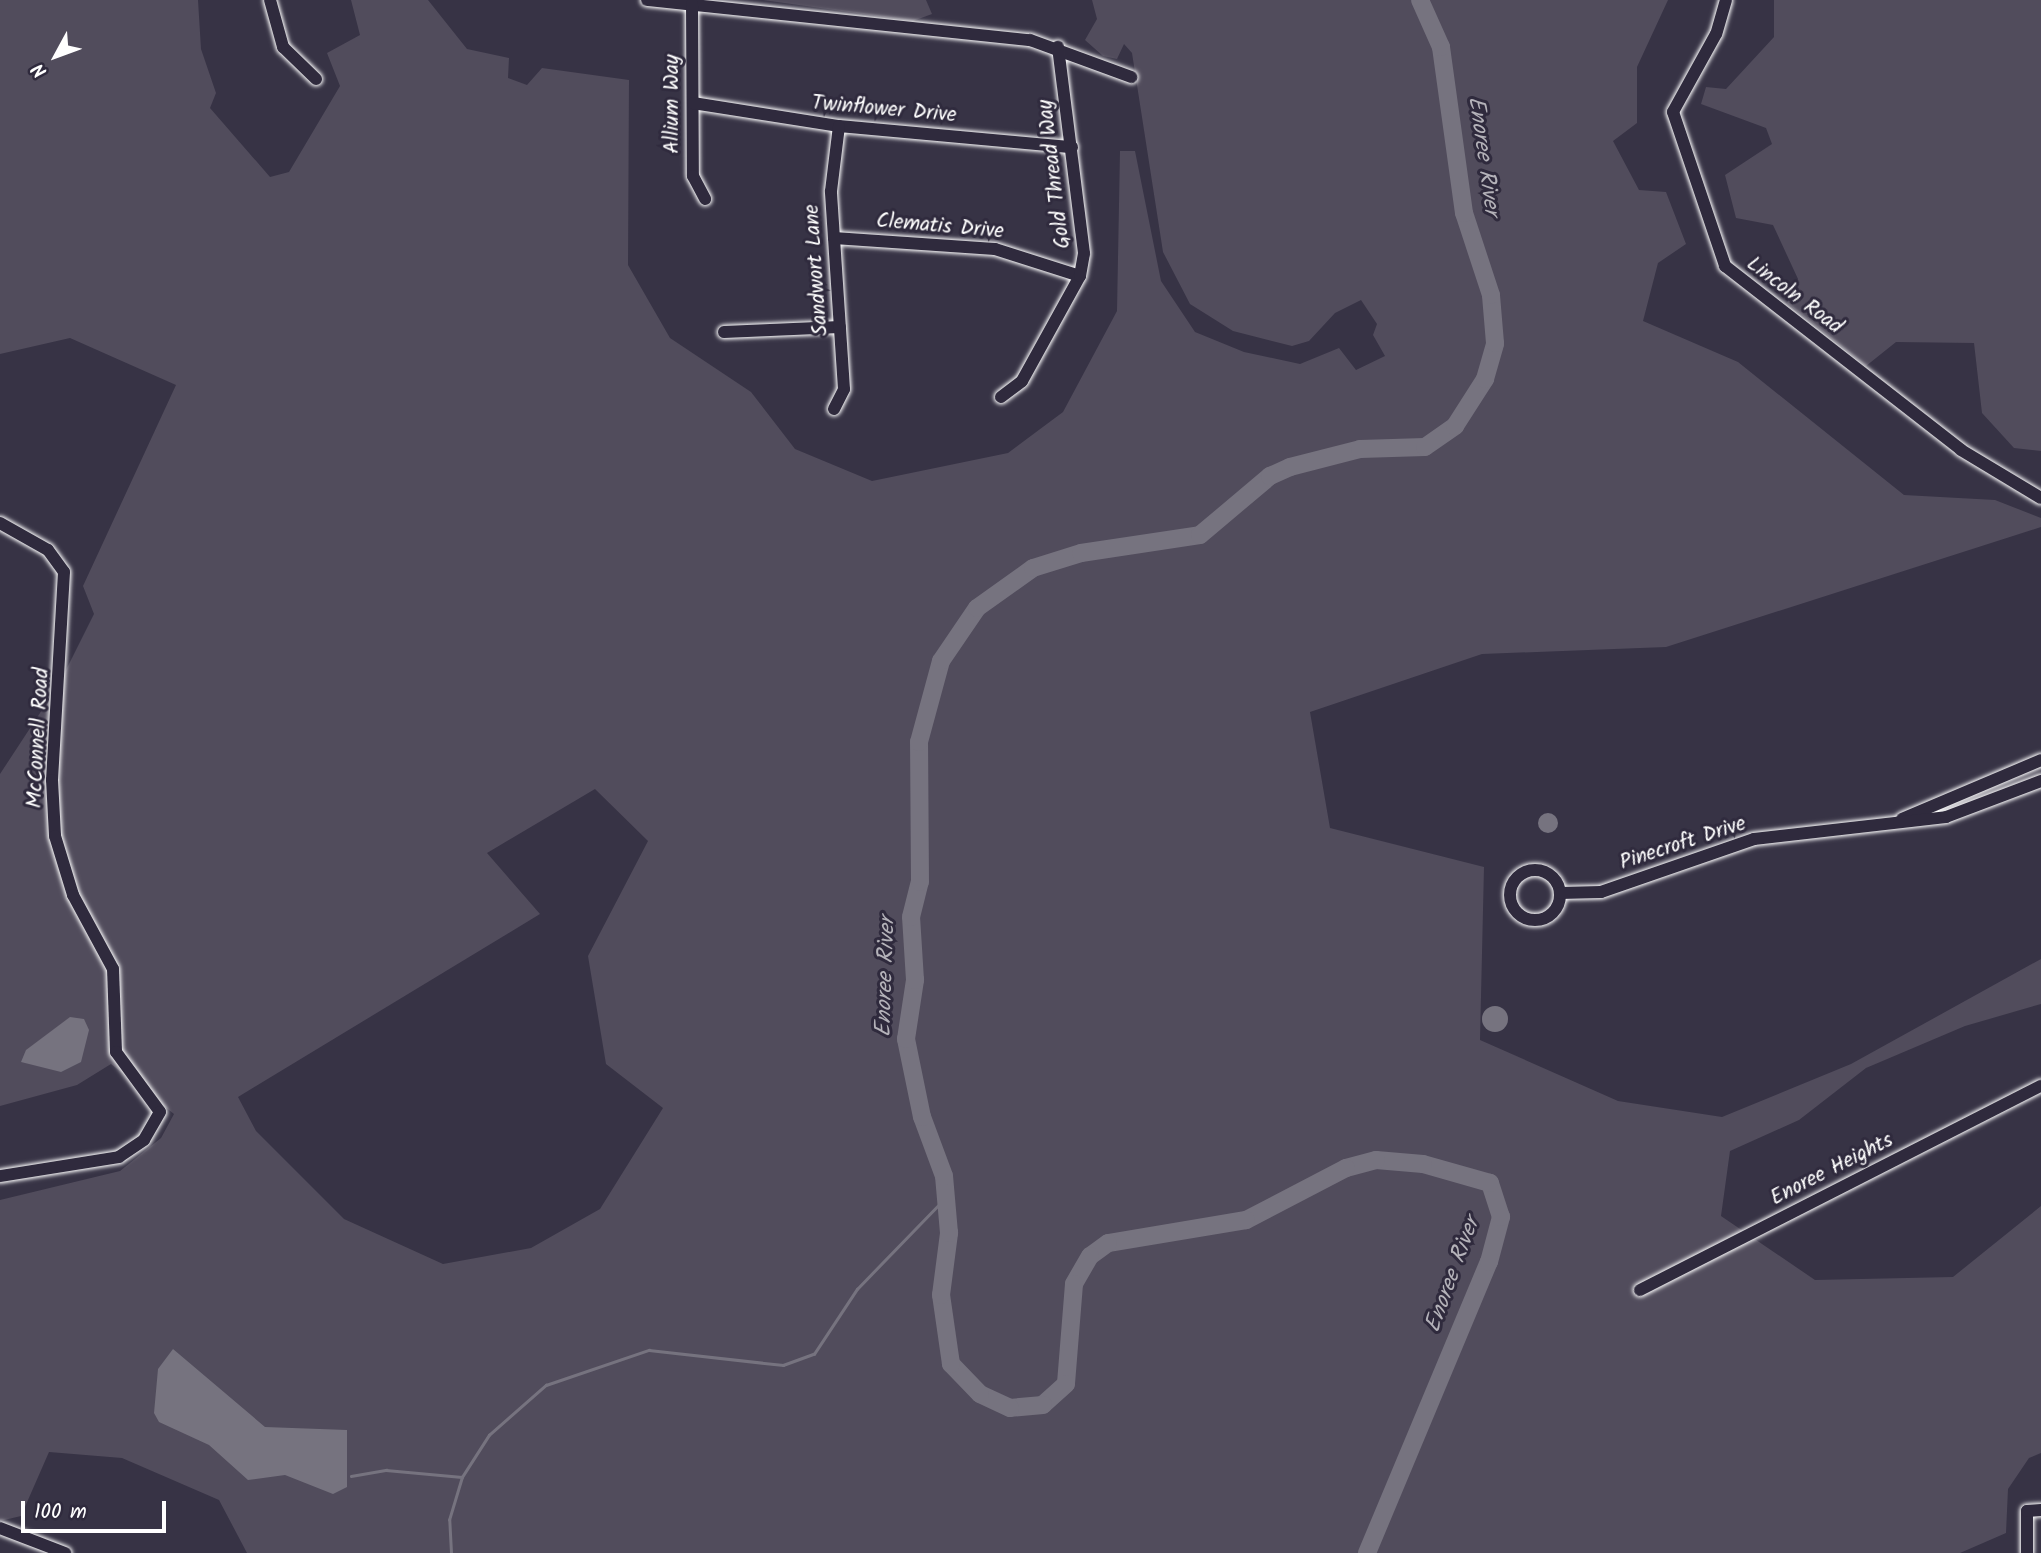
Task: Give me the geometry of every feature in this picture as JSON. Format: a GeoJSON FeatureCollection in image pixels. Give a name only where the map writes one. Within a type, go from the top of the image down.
{"type":"FeatureCollection","features":[{"type":"Feature","properties":{"kind":"street"},"geometry":{"type":"LineString","coordinates":[[270,0],[283,47],[316,79]]}},
{"type":"Feature","properties":{"kind":"street"},"geometry":{"type":"LineString","coordinates":[[648,0],[1008,36],[1058,47],[1131,77]]}},
{"type":"Feature","properties":{"kind":"street","name":"Lincoln Road"},"geometry":{"type":"LineString","coordinates":[[1726,0],[1716,34],[1673,113],[1725,265],[1961,450],[2041,498]]}},
{"type":"Feature","properties":{"kind":"street","name":"Allium Way"},"geometry":{"type":"LineString","coordinates":[[692,4],[693,176],[705,200]]}},
{"type":"Feature","properties":{"kind":"street","name":"Gold Thread Way"},"geometry":{"type":"LineString","coordinates":[[1001,397],[1022,381],[1080,276],[1084,253],[1058,47]]}},
{"type":"Feature","properties":{"kind":"street","name":"Twinflower Drive"},"geometry":{"type":"LineString","coordinates":[[693,103],[839,127],[1072,147]]}},
{"type":"Feature","properties":{"kind":"street","name":"Sandwort Lane"},"geometry":{"type":"LineString","coordinates":[[834,409],[844,389],[831,191],[839,127]]}},
{"type":"Feature","properties":{"kind":"street","name":"Clematis Drive"},"geometry":{"type":"LineString","coordinates":[[834,238],[995,249],[1080,276]]}},
{"type":"Feature","properties":{"kind":"street"},"geometry":{"type":"LineString","coordinates":[[723,332],[839,327]]}},
{"type":"Feature","properties":{"kind":"street","name":"McConnell Road"},"geometry":{"type":"LineString","coordinates":[[0,523],[48,550],[64,572],[52,780],[55,836],[73,895],[113,969],[117,1052],[160,1112],[144,1140],[118,1157],[0,1176]]}},
{"type":"Feature","properties":{"kind":"street","name":"Pinecroft Drive"},"geometry":{"type":"LineString","coordinates":[[1902,819],[2041,761]]}},
{"type":"Feature","properties":{"kind":"street","name":"Pinecroft Drive"},"geometry":{"type":"LineString","coordinates":[[1560,893],[1601,892],[1754,839],[1902,819],[1946,817],[2041,781]]}},
{"type":"Feature","properties":{"kind":"street"},"geometry":{"type":"LineString","coordinates":[[1534,870],[1549,874],[1560,893],[1552,913],[1537,920],[1521,915],[1511,897],[1518,877],[1534,870]]}},
{"type":"Feature","properties":{"kind":"street","name":"Enoree Heights"},"geometry":{"type":"LineString","coordinates":[[1640,1290],[2041,1086]]}},
{"type":"Feature","properties":{"kind":"street"},"geometry":{"type":"LineString","coordinates":[[2027,1553],[2027,1511],[2041,1510]]}},
{"type":"Feature","properties":{"kind":"street"},"geometry":{"type":"LineString","coordinates":[[0,1528],[65,1553]]}},
{"type":"Feature","properties":{"kind":"shaded area"},"geometry":{"type":"Polygon","coordinates":[[[0,0],[198,0],[201,49],[216,93],[210,108],[270,177],[289,172],[340,86],[327,53],[360,35],[351,0],[428,0],[467,49],[509,58],[508,78],[527,85],[542,68],[629,80],[628,265],[670,338],[751,392],[795,449],[872,481],[1008,453],[1063,412],[1117,311],[1120,151],[1135,151],[1161,281],[1195,332],[1244,352],[1300,364],[1339,348],[1356,370],[1385,356],[1373,335],[1377,324],[1361,300],[1335,313],[1309,341],[1292,346],[1233,331],[1190,304],[1163,252],[1132,53],[1124,44],[1117,59],[1103,56],[1085,40],[1097,19],[1092,0],[1668,0],[1637,67],[1637,123],[1613,141],[1639,190],[1666,192],[1686,244],[1658,263],[1643,321],[1738,362],[1904,495],[1995,500],[2041,518],[2041,527],[1666,647],[1482,654],[1310,712],[1330,828],[1484,867],[1480,1040],[1618,1101],[1722,1117],[1851,1064],[2041,959],[2041,1004],[1965,1026],[1866,1068],[1799,1120],[1730,1151],[1721,1216],[1815,1280],[1953,1277],[2041,1206],[2041,1453],[2029,1458],[2008,1489],[2006,1533],[1960,1553],[247,1553],[219,1500],[122,1458],[49,1452],[21,1516],[0,1521],[0,1200],[120,1171],[161,1138],[174,1114],[111,1064],[77,1085],[0,1106],[0,774],[59,684],[94,614],[83,586],[176,385],[70,338],[0,354],[0,0]],[[595,789],[487,853],[540,914],[238,1097],[256,1131],[344,1219],[443,1264],[531,1248],[600,1209],[663,1108],[606,1064],[588,956],[648,841],[595,789]]]}},
{"type":"Feature","properties":{"kind":"shaded area"},"geometry":{"type":"Polygon","coordinates":[[[763,0],[926,0],[932,14],[913,21],[763,0]]]}},
{"type":"Feature","properties":{"kind":"shaded area"},"geometry":{"type":"Polygon","coordinates":[[[1774,0],[2041,0],[2041,451],[2014,448],[1982,413],[1974,343],[1896,342],[1866,366],[1787,303],[1798,279],[1773,225],[1736,218],[1725,175],[1772,144],[1766,128],[1701,104],[1706,87],[1726,89],[1774,37],[1774,0]]]}},
{"type":"Feature","properties":{"kind":"shaded area"},"geometry":{"type":"Polygon","coordinates":[[[1548,813],[1555,816],[1558,823],[1555,830],[1548,833],[1541,830],[1538,823],[1541,816],[1548,813]]]}},
{"type":"Feature","properties":{"kind":"shaded area"},"geometry":{"type":"Polygon","coordinates":[[[1495,1006],[1504,1010],[1508,1019],[1504,1028],[1495,1032],[1486,1028],[1482,1019],[1486,1010],[1495,1006]]]}},
{"type":"Feature","properties":{"kind":"shaded area"},"geometry":{"type":"Polygon","coordinates":[[[70,1017],[84,1019],[89,1030],[81,1062],[61,1072],[21,1062],[26,1050],[70,1017]]]}},
{"type":"Feature","properties":{"kind":"shaded area"},"geometry":{"type":"Polygon","coordinates":[[[173,1349],[265,1427],[347,1430],[347,1487],[333,1494],[285,1475],[248,1480],[209,1445],[159,1422],[154,1413],[158,1369],[173,1349]]]}},
{"type":"Feature","properties":{"kind":"waterway","name":"Enoree River"},"geometry":{"type":"LineString","coordinates":[[1367,1553],[1489,1262],[1501,1217],[1490,1183],[1423,1164],[1376,1160],[1346,1168],[1246,1220],[1108,1243],[1090,1256],[1074,1284],[1066,1384],[1043,1405],[1010,1408],[980,1394],[951,1364],[941,1295],[949,1233],[944,1176],[922,1117],[906,1039],[915,980],[911,917],[920,882],[919,742],[941,661],[977,608],[1033,568],[1081,553],[1200,535],[1270,476],[1290,467],[1360,449],[1425,447],[1455,426],[1485,379],[1495,343],[1491,295],[1464,213],[1441,47],[1420,0]]}},
{"type":"Feature","properties":{"kind":"waterway"},"geometry":{"type":"LineString","coordinates":[[451,1553],[449,1520],[462,1477],[489,1435],[546,1385],[649,1350],[783,1365],[814,1354],[857,1289],[947,1196]]}},
{"type":"Feature","properties":{"kind":"waterway"},"geometry":{"type":"LineString","coordinates":[[351,1476],[386,1470],[462,1477]]}}]}
